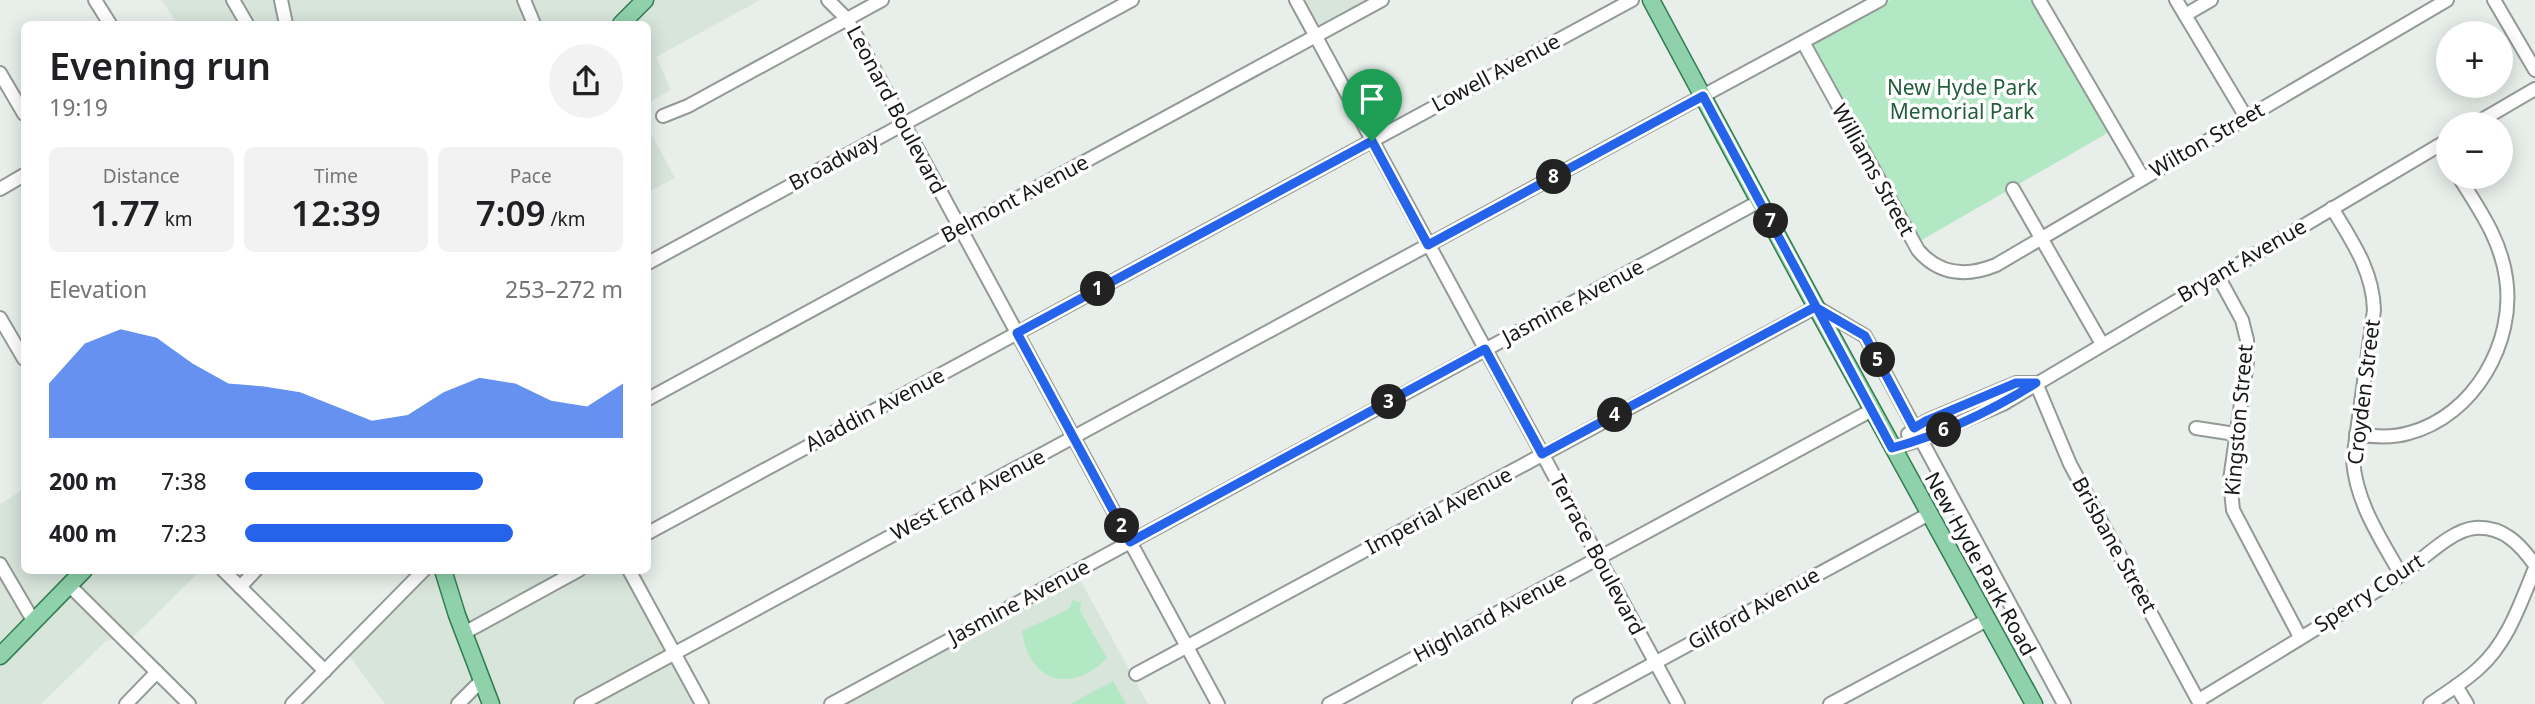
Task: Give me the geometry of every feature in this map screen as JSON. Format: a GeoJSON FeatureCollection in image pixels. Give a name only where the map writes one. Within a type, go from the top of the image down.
{"type":"FeatureCollection","features":[{"type":"Feature","properties":{"kind":"main road"},"geometry":{"type":"LineString","coordinates":[[624,21],[645,0]]}},
{"type":"Feature","properties":{"kind":"main road","name":"New Hyde Park Road"},"geometry":{"type":"LineString","coordinates":[[1651,0],[1815,307],[2034,704]]}},
{"type":"Feature","properties":{"kind":"main road"},"geometry":{"type":"LineString","coordinates":[[0,656],[80,574]]}},
{"type":"Feature","properties":{"kind":"main road"},"geometry":{"type":"LineString","coordinates":[[444,574],[491,704]]}},
{"type":"Feature","properties":{"kind":"street"},"geometry":{"type":"LineString","coordinates":[[95,0],[108,21]]}},
{"type":"Feature","properties":{"kind":"street"},"geometry":{"type":"LineString","coordinates":[[233,0],[245,21]]}},
{"type":"Feature","properties":{"kind":"street"},"geometry":{"type":"LineString","coordinates":[[281,0],[284,21]]}},
{"type":"Feature","properties":{"kind":"street"},"geometry":{"type":"LineString","coordinates":[[524,0],[533,21]]}},
{"type":"Feature","properties":{"kind":"street","name":"Leonard Boulevard"},"geometry":{"type":"LineString","coordinates":[[828,0],[847,19],[1218,704]]}},
{"type":"Feature","properties":{"kind":"street"},"geometry":{"type":"LineString","coordinates":[[663,116],[688,106],[883,0]]}},
{"type":"Feature","properties":{"kind":"street","name":"Broadway"},"geometry":{"type":"LineString","coordinates":[[651,261],[1132,0]]}},
{"type":"Feature","properties":{"kind":"street","name":"Terrace Boulevard"},"geometry":{"type":"LineString","coordinates":[[1296,0],[1678,704]]}},
{"type":"Feature","properties":{"kind":"street","name":"Belmont Avenue"},"geometry":{"type":"LineString","coordinates":[[651,397],[1382,0]]}},
{"type":"Feature","properties":{"kind":"street","name":"Lowell Avenue"},"geometry":{"type":"LineString","coordinates":[[1102,287],[1632,0]]}},
{"type":"Feature","properties":{"kind":"street","name":"West End Avenue"},"geometry":{"type":"LineString","coordinates":[[581,704],[1880,0]]}},
{"type":"Feature","properties":{"kind":"street"},"geometry":{"type":"LineString","coordinates":[[2039,0],[2143,178]]}},
{"type":"Feature","properties":{"kind":"street"},"geometry":{"type":"LineString","coordinates":[[2176,0],[2246,117]]}},
{"type":"Feature","properties":{"kind":"street"},"geometry":{"type":"LineString","coordinates":[[2185,15],[2211,0]]}},
{"type":"Feature","properties":{"kind":"street","name":"Wilton Street"},"geometry":{"type":"LineString","coordinates":[[1965,273],[1996,265],[2447,0]]}},
{"type":"Feature","properties":{"kind":"street"},"geometry":{"type":"LineString","coordinates":[[2494,0],[2535,70]]}},
{"type":"Feature","properties":{"kind":"street","name":"Williams Street"},"geometry":{"type":"LineString","coordinates":[[1803,42],[1918,250],[1935,265],[1953,273],[1965,273]]}},
{"type":"Feature","properties":{"kind":"street"},"geometry":{"type":"LineString","coordinates":[[0,73],[21,109]]}},
{"type":"Feature","properties":{"kind":"street"},"geometry":{"type":"LineString","coordinates":[[2496,112],[2535,89]]}},
{"type":"Feature","properties":{"kind":"street","name":"Bryant Avenue"},"geometry":{"type":"LineString","coordinates":[[1892,448],[1917,434],[1926,421],[2016,383],[2036,383],[2436,147]]}},
{"type":"Feature","properties":{"kind":"street"},"geometry":{"type":"LineString","coordinates":[[0,189],[21,177]]}},
{"type":"Feature","properties":{"kind":"street"},"geometry":{"type":"LineString","coordinates":[[2013,189],[2102,344]]}},
{"type":"Feature","properties":{"kind":"street"},"geometry":{"type":"LineString","coordinates":[[2356,434],[2394,436],[2422,429],[2448,415],[2467,397],[2495,356],[2503,334],[2508,299],[2507,278],[2501,252],[2466,189]]}},
{"type":"Feature","properties":{"kind":"street","name":"Jasmine Avenue"},"geometry":{"type":"LineString","coordinates":[[831,704],[1760,201]]}},
{"type":"Feature","properties":{"kind":"street","name":"Croyden Street"},"geometry":{"type":"LineString","coordinates":[[2332,208],[2367,267],[2374,293],[2374,310],[2353,460],[2357,491],[2401,575]]}},
{"type":"Feature","properties":{"kind":"street","name":"Kingston Street"},"geometry":{"type":"LineString","coordinates":[[2218,276],[2242,320],[2247,340],[2247,362],[2230,480],[2233,510],[2300,638]]}},
{"type":"Feature","properties":{"kind":"street","name":"Aladdin Avenue"},"geometry":{"type":"LineString","coordinates":[[651,531],[1102,287]]}},
{"type":"Feature","properties":{"kind":"street"},"geometry":{"type":"LineString","coordinates":[[1815,307],[1865,336],[2064,704]]}},
{"type":"Feature","properties":{"kind":"street","name":"Imperial Avenue"},"geometry":{"type":"LineString","coordinates":[[1136,674],[1815,307]]}},
{"type":"Feature","properties":{"kind":"street"},"geometry":{"type":"LineString","coordinates":[[0,318],[21,354]]}},
{"type":"Feature","properties":{"kind":"street","name":"Brisbane Street"},"geometry":{"type":"LineString","coordinates":[[2036,383],[2070,464],[2200,702]]}},
{"type":"Feature","properties":{"kind":"street","name":"Highland Avenue"},"geometry":{"type":"LineString","coordinates":[[1329,704],[1872,410]]}},
{"type":"Feature","properties":{"kind":"street"},"geometry":{"type":"LineString","coordinates":[[2196,428],[2235,434]]}},
{"type":"Feature","properties":{"kind":"street","name":"Gilford Avenue"},"geometry":{"type":"LineString","coordinates":[[1579,704],[1929,514]]}},
{"type":"Feature","properties":{"kind":"street","name":"Sperry Court"},"geometry":{"type":"LineString","coordinates":[[2200,702],[2401,575],[2453,536],[2473,528],[2498,531],[2514,539],[2535,567]]}},
{"type":"Feature","properties":{"kind":"street"},"geometry":{"type":"LineString","coordinates":[[0,564],[34,622]]}},
{"type":"Feature","properties":{"kind":"street"},"geometry":{"type":"LineString","coordinates":[[2430,704],[2481,667],[2498,647],[2513,621],[2535,567]]}},
{"type":"Feature","properties":{"kind":"street"},"geometry":{"type":"LineString","coordinates":[[227,574],[325,671]]}},
{"type":"Feature","properties":{"kind":"street"},"geometry":{"type":"LineString","coordinates":[[240,587],[252,574]]}},
{"type":"Feature","properties":{"kind":"street"},"geometry":{"type":"LineString","coordinates":[[292,704],[420,574]]}},
{"type":"Feature","properties":{"kind":"street"},"geometry":{"type":"LineString","coordinates":[[464,633],[572,574]]}},
{"type":"Feature","properties":{"kind":"street"},"geometry":{"type":"LineString","coordinates":[[631,574],[702,704]]}},
{"type":"Feature","properties":{"kind":"street"},"geometry":{"type":"LineString","coordinates":[[69,586],[190,704]]}},
{"type":"Feature","properties":{"kind":"street"},"geometry":{"type":"LineString","coordinates":[[1830,704],[1987,620]]}},
{"type":"Feature","properties":{"kind":"street"},"geometry":{"type":"LineString","coordinates":[[126,704],[157,672]]}},
{"type":"Feature","properties":{"kind":"street"},"geometry":{"type":"LineString","coordinates":[[458,704],[482,680]]}},
{"type":"Feature","properties":{"kind":"street"},"geometry":{"type":"LineString","coordinates":[[2456,686],[2467,704]]}},
{"type":"Feature","properties":{"kind":"shaded area"},"geometry":{"type":"Polygon","coordinates":[[[162,0],[760,0],[656,57],[671,90],[651,101],[651,21],[175,21],[162,0]]]}},
{"type":"Feature","properties":{"kind":"shaded area"},"geometry":{"type":"Polygon","coordinates":[[[1298,0],[1380,0],[1316,34],[1298,0]]]}},
{"type":"Feature","properties":{"kind":"shaded area"},"geometry":{"type":"Polygon","coordinates":[[[651,134],[675,178],[651,190],[651,134]]]}},
{"type":"Feature","properties":{"kind":"shaded area"},"geometry":{"type":"Polygon","coordinates":[[[21,491],[21,574],[197,574],[134,636],[106,641],[41,704],[0,704],[0,504],[21,491]]]}},
{"type":"Feature","properties":{"kind":"shaded area"},"geometry":{"type":"Polygon","coordinates":[[[421,574],[626,574],[698,704],[385,704],[345,650],[421,574]]]}},
{"type":"Feature","properties":{"kind":"shaded area"},"geometry":{"type":"Polygon","coordinates":[[[1078,576],[1148,704],[843,704],[1078,576]]]}},
{"type":"Feature","properties":{"kind":"green space","name":"New Hyde Park Memorial Park"},"geometry":{"type":"Polygon","coordinates":[[[1890,0],[2035,0],[2111,131],[1920,241],[1811,44],[1890,0]]]}},
{"type":"Feature","properties":{"kind":"green space"},"geometry":{"type":"Polygon","coordinates":[[[1073,600],[1081,603],[1080,611],[1107,658],[1080,676],[1054,678],[1033,662],[1026,649],[1022,631],[1069,609],[1073,600]]]}},
{"type":"Feature","properties":{"kind":"green space"},"geometry":{"type":"Polygon","coordinates":[[[1113,681],[1126,704],[1070,704],[1113,681]]]}},
{"type":"Feature","properties":{"kind":"route"},"geometry":{"type":"LineString","coordinates":[[1372,141],[1017,333],[1130,542],[1485,349],[1542,454],[1815,307],[1865,336],[1914,428],[2016,383],[2036,383],[2003,404],[1939,433],[1892,448],[1815,307],[1703,96],[1428,245],[1372,141]]}}]}
